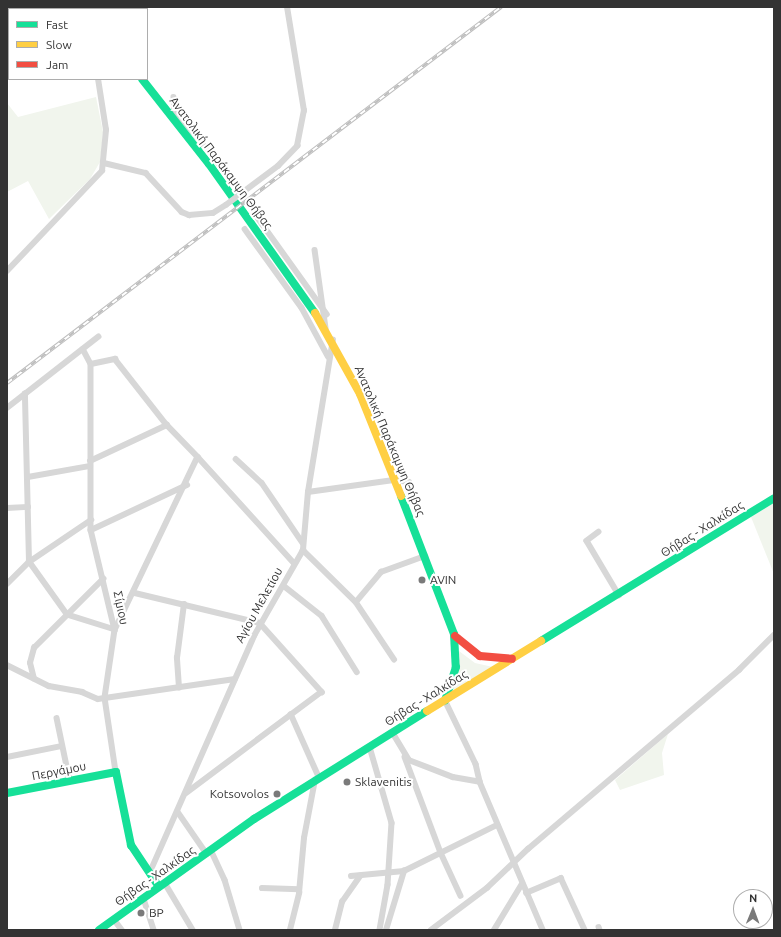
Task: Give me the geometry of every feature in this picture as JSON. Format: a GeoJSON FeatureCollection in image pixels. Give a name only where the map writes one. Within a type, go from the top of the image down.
{"type":"FeatureCollection","features":[{"type":"Feature","properties":{"kind":"main road","name":"Ανατολική Παράκαμψη Θήβας"},"geometry":{"type":"LineString","coordinates":[[143,80],[209,164],[326,328],[360,394],[425,556],[454,634],[456,667],[445,700]]}},
{"type":"Feature","properties":{"kind":"main road","name":"Θήβας - Χαλκίδας"},"geometry":{"type":"LineString","coordinates":[[99,930],[317,778],[619,595],[774,498]]}},
{"type":"Feature","properties":{"kind":"main road"},"geometry":{"type":"LineString","coordinates":[[454,634],[461,643],[480,656],[492,659],[515,658]]}},
{"type":"Feature","properties":{"kind":"main road","name":"Περγάμου"},"geometry":{"type":"LineString","coordinates":[[7,793],[116,772]]}},
{"type":"Feature","properties":{"kind":"main road","name":"Σίμιου"},"geometry":{"type":"LineString","coordinates":[[116,772],[131,845],[150,872]]}},
{"type":"Feature","properties":{"kind":"main road"},"geometry":{"type":"LineString","coordinates":[[150,872],[162,885]]}},
{"type":"Feature","properties":{"kind":"street"},"geometry":{"type":"LineString","coordinates":[[104,163],[146,173],[182,212],[189,215],[213,213],[238,196],[291,153],[297,146],[303,122],[303,102],[287,7]]}},
{"type":"Feature","properties":{"kind":"street"},"geometry":{"type":"LineString","coordinates":[[7,271],[91,185],[104,163],[106,119],[98,80]]}},
{"type":"Feature","properties":{"kind":"street"},"geometry":{"type":"LineString","coordinates":[[174,97],[175,110],[243,192]]}},
{"type":"Feature","properties":{"kind":"street"},"geometry":{"type":"LineString","coordinates":[[256,215],[327,314]]}},
{"type":"Feature","properties":{"kind":"street"},"geometry":{"type":"LineString","coordinates":[[245,229],[302,308],[323,342],[328,357]]}},
{"type":"Feature","properties":{"kind":"street"},"geometry":{"type":"LineString","coordinates":[[315,250],[327,314],[326,328]]}},
{"type":"Feature","properties":{"kind":"street"},"geometry":{"type":"LineString","coordinates":[[7,408],[98,338]]}},
{"type":"Feature","properties":{"kind":"street","name":"Αγίου Μελετίου"},"geometry":{"type":"LineString","coordinates":[[150,872],[187,793],[260,623],[284,586],[303,550],[308,492],[328,357],[333,339]]}},
{"type":"Feature","properties":{"kind":"street"},"geometry":{"type":"LineString","coordinates":[[83,349],[91,364],[115,359],[167,425],[295,564]]}},
{"type":"Feature","properties":{"kind":"street","name":"Σίμιου"},"geometry":{"type":"LineString","coordinates":[[91,364],[91,520],[115,630],[105,698],[116,772]]}},
{"type":"Feature","properties":{"kind":"street"},"geometry":{"type":"LineString","coordinates":[[25,394],[29,562],[67,615],[115,630],[135,593],[187,485],[198,457]]}},
{"type":"Feature","properties":{"kind":"street"},"geometry":{"type":"LineString","coordinates":[[28,477],[90,463],[167,425]]}},
{"type":"Feature","properties":{"kind":"street"},"geometry":{"type":"LineString","coordinates":[[236,459],[262,483],[303,543]]}},
{"type":"Feature","properties":{"kind":"street"},"geometry":{"type":"LineString","coordinates":[[308,492],[395,480],[409,482]]}},
{"type":"Feature","properties":{"kind":"street"},"geometry":{"type":"LineString","coordinates":[[92,530],[187,485]]}},
{"type":"Feature","properties":{"kind":"street"},"geometry":{"type":"LineString","coordinates":[[7,508],[28,507]]}},
{"type":"Feature","properties":{"kind":"street"},"geometry":{"type":"LineString","coordinates":[[7,584],[29,562],[91,520]]}},
{"type":"Feature","properties":{"kind":"street"},"geometry":{"type":"LineString","coordinates":[[599,532],[587,541],[619,595]]}},
{"type":"Feature","properties":{"kind":"street"},"geometry":{"type":"LineString","coordinates":[[303,550],[356,602],[394,659]]}},
{"type":"Feature","properties":{"kind":"street"},"geometry":{"type":"LineString","coordinates":[[356,602],[382,572],[425,556]]}},
{"type":"Feature","properties":{"kind":"street"},"geometry":{"type":"LineString","coordinates":[[34,679],[30,664],[34,648],[103,580]]}},
{"type":"Feature","properties":{"kind":"street"},"geometry":{"type":"LineString","coordinates":[[284,586],[322,616],[357,672]]}},
{"type":"Feature","properties":{"kind":"street"},"geometry":{"type":"LineString","coordinates":[[135,593],[260,623],[321,688],[320,695],[291,714],[187,793]]}},
{"type":"Feature","properties":{"kind":"street"},"geometry":{"type":"LineString","coordinates":[[179,688],[177,658],[184,604]]}},
{"type":"Feature","properties":{"kind":"street"},"geometry":{"type":"LineString","coordinates":[[431,930],[487,888],[513,862],[739,670],[774,635]]}},
{"type":"Feature","properties":{"kind":"street"},"geometry":{"type":"LineString","coordinates":[[7,665],[34,679],[58,688],[105,698],[235,679]]}},
{"type":"Feature","properties":{"kind":"street"},"geometry":{"type":"LineString","coordinates":[[445,700],[476,764],[480,782],[522,884],[543,930]]}},
{"type":"Feature","properties":{"kind":"street"},"geometry":{"type":"LineString","coordinates":[[290,930],[300,889],[304,838],[317,778],[291,714]]}},
{"type":"Feature","properties":{"kind":"street"},"geometry":{"type":"LineString","coordinates":[[57,718],[70,781]]}},
{"type":"Feature","properties":{"kind":"street"},"geometry":{"type":"LineString","coordinates":[[393,733],[405,757],[441,853],[461,896]]}},
{"type":"Feature","properties":{"kind":"street"},"geometry":{"type":"LineString","coordinates":[[7,757],[62,746]]}},
{"type":"Feature","properties":{"kind":"street"},"geometry":{"type":"LineString","coordinates":[[370,747],[392,823],[387,873],[388,885],[380,930]]}},
{"type":"Feature","properties":{"kind":"street"},"geometry":{"type":"LineString","coordinates":[[405,757],[453,777],[480,782]]}},
{"type":"Feature","properties":{"kind":"street"},"geometry":{"type":"LineString","coordinates":[[178,812],[221,867],[240,930]]}},
{"type":"Feature","properties":{"kind":"street"},"geometry":{"type":"LineString","coordinates":[[352,876],[404,871],[497,824]]}},
{"type":"Feature","properties":{"kind":"street"},"geometry":{"type":"LineString","coordinates":[[386,930],[404,871]]}},
{"type":"Feature","properties":{"kind":"street"},"geometry":{"type":"LineString","coordinates":[[335,930],[342,902],[360,876]]}},
{"type":"Feature","properties":{"kind":"street"},"geometry":{"type":"LineString","coordinates":[[526,893],[561,878],[585,930]]}},
{"type":"Feature","properties":{"kind":"street"},"geometry":{"type":"LineString","coordinates":[[494,930],[522,884]]}},
{"type":"Feature","properties":{"kind":"street"},"geometry":{"type":"LineString","coordinates":[[162,885],[193,930]]}},
{"type":"Feature","properties":{"kind":"street"},"geometry":{"type":"LineString","coordinates":[[262,888],[300,889]]}},
{"type":"Feature","properties":{"kind":"street"},"geometry":{"type":"LineString","coordinates":[[144,899],[154,930]]}},
{"type":"Feature","properties":{"kind":"street"},"geometry":{"type":"LineString","coordinates":[[114,919],[122,930]]}},
{"type":"Feature","properties":{"kind":"shaded area"},"geometry":{"type":"Polygon","coordinates":[[[96,97],[103,132],[100,162],[90,179],[49,219],[28,181],[7,192],[7,103],[18,117],[96,97]]]}},
{"type":"Feature","properties":{"kind":"shaded area"},"geometry":{"type":"Polygon","coordinates":[[[774,503],[774,574],[751,517],[774,503]]]}},
{"type":"Feature","properties":{"kind":"shaded area"},"geometry":{"type":"Polygon","coordinates":[[[459,651],[475,663],[493,667],[451,691],[459,672],[459,651]]]}},
{"type":"Feature","properties":{"kind":"shaded area"},"geometry":{"type":"Polygon","coordinates":[[[668,734],[662,753],[664,775],[620,790],[615,780],[668,734]]]}},
{"type":"Feature","properties":{"kind":"railway"},"geometry":{"type":"LineString","coordinates":[[7,383],[501,7]]}},
{"type":"Feature","properties":{"kind":"traffic: fast"},"geometry":{"type":"LineString","coordinates":[[143,80],[209,164],[315,313]]}},
{"type":"Feature","properties":{"kind":"traffic: fast"},"geometry":{"type":"LineString","coordinates":[[401,496],[454,634],[456,667],[445,700]]}},
{"type":"Feature","properties":{"kind":"traffic: fast"},"geometry":{"type":"LineString","coordinates":[[541,641],[774,498]]}},
{"type":"Feature","properties":{"kind":"traffic: fast"},"geometry":{"type":"LineString","coordinates":[[99,930],[254,819],[427,711]]}},
{"type":"Feature","properties":{"kind":"traffic: fast"},"geometry":{"type":"LineString","coordinates":[[7,793],[116,772],[131,845],[159,887]]}},
{"type":"Feature","properties":{"kind":"traffic: slow"},"geometry":{"type":"LineString","coordinates":[[315,313],[360,394],[401,496]]}},
{"type":"Feature","properties":{"kind":"traffic: slow"},"geometry":{"type":"LineString","coordinates":[[427,711],[541,641]]}},
{"type":"Feature","properties":{"kind":"traffic: jam"},"geometry":{"type":"LineString","coordinates":[[455,636],[480,656],[512,659]]}},
{"type":"Feature","properties":{"kind":"place","name":"AVIN"},"geometry":{"type":"Point","coordinates":[422,580]}},
{"type":"Feature","properties":{"kind":"place","name":"Sklavenitis"},"geometry":{"type":"Point","coordinates":[347,782]}},
{"type":"Feature","properties":{"kind":"place","name":"Kotsovolos"},"geometry":{"type":"Point","coordinates":[277,794]}},
{"type":"Feature","properties":{"kind":"place","name":"BP"},"geometry":{"type":"Point","coordinates":[141,913]}}]}
